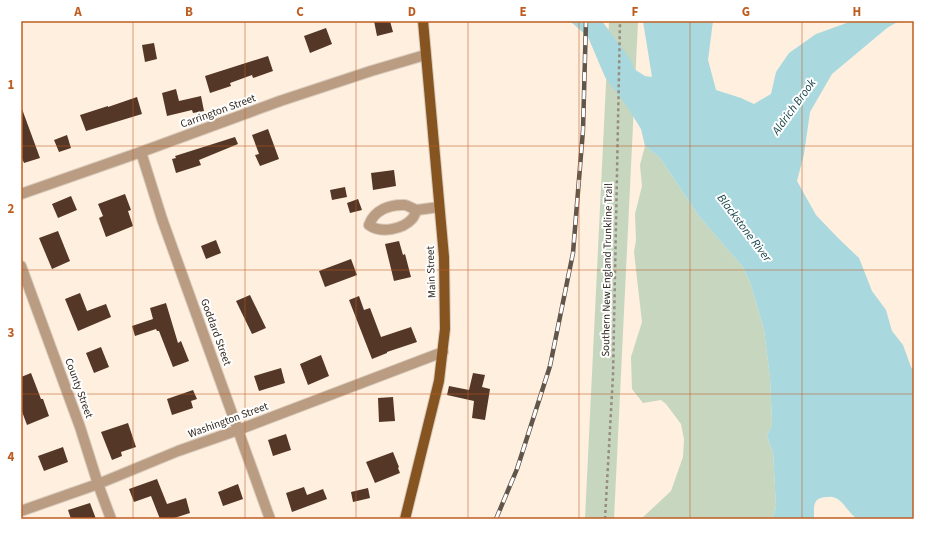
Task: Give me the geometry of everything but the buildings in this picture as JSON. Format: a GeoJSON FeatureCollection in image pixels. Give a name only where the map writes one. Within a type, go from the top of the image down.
{"type":"FeatureCollection","features":[{"type":"Feature","properties":{"kind":"main road","name":"Main Street"},"geometry":{"type":"LineString","coordinates":[[405,519],[439,380],[445,329],[444,257],[423,21]]}},
{"type":"Feature","properties":{"kind":"street","name":"Carrington Street"},"geometry":{"type":"LineString","coordinates":[[21,194],[280,101],[426,55]]}},
{"type":"Feature","properties":{"kind":"street","name":"Goddard Street"},"geometry":{"type":"LineString","coordinates":[[141,152],[162,219],[270,519]]}},
{"type":"Feature","properties":{"kind":"street"},"geometry":{"type":"LineString","coordinates":[[417,210],[439,207]]}},
{"type":"Feature","properties":{"kind":"street","name":"County Street"},"geometry":{"type":"LineString","coordinates":[[21,266],[80,427],[111,519]]}},
{"type":"Feature","properties":{"kind":"street","name":"Washington Street"},"geometry":{"type":"LineString","coordinates":[[21,511],[98,484],[178,451],[238,430],[443,352]]}},
{"type":"Feature","properties":{"kind":"path","name":"Southern New England Trunkline Trail"},"geometry":{"type":"LineString","coordinates":[[606,519],[613,375],[620,21]]}},
{"type":"Feature","properties":{"kind":"green space"},"geometry":{"type":"Polygon","coordinates":[[[609,21],[638,21],[614,519],[585,519],[609,21]]]}},
{"type":"Feature","properties":{"kind":"green space"},"geometry":{"type":"Polygon","coordinates":[[[645,146],[660,158],[698,215],[742,266],[750,282],[764,330],[770,377],[772,425],[767,436],[773,453],[776,506],[773,519],[641,519],[671,491],[683,457],[684,439],[681,424],[666,404],[661,400],[643,403],[632,389],[631,357],[642,322],[634,252],[636,240],[635,214],[642,186],[640,165],[645,146]]]}},
{"type":"Feature","properties":{"kind":"water"},"geometry":{"type":"Polygon","coordinates":[[[570,21],[602,21],[630,59],[634,69],[645,76],[652,77],[643,21],[713,21],[708,60],[716,90],[754,104],[771,94],[776,72],[789,53],[816,34],[852,21],[899,21],[887,28],[832,74],[810,112],[804,154],[797,181],[816,215],[859,258],[872,291],[886,310],[892,331],[903,345],[911,367],[914,370],[914,519],[857,519],[839,500],[834,497],[823,497],[815,503],[814,519],[773,519],[776,506],[773,453],[767,436],[772,425],[770,377],[764,330],[750,282],[742,266],[698,215],[660,158],[645,146],[641,129],[628,108],[605,77],[588,37],[570,21]]]}},
{"type":"Feature","properties":{"kind":"railway"},"geometry":{"type":"LineString","coordinates":[[496,519],[517,469],[550,366],[573,253],[583,130],[586,21]]}},
{"type":"Feature","properties":{"kind":"water label","name":"Aldrich Brook"},"geometry":{"type":"Point","coordinates":[794,107]}},
{"type":"Feature","properties":{"kind":"water label","name":"Blackstone River"},"geometry":{"type":"Point","coordinates":[744,228]}}]}
